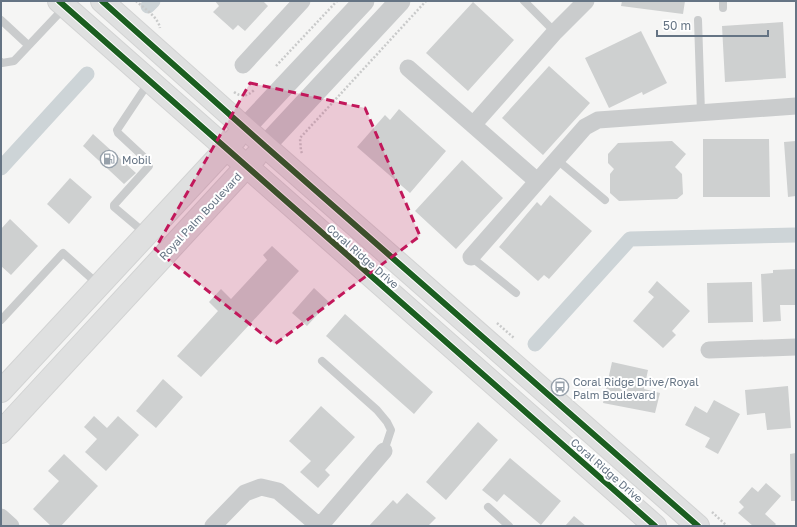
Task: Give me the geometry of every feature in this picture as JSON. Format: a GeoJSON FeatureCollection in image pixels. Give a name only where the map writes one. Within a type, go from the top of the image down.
{"type":"FeatureCollection","features":[{"type":"Feature","properties":{"kind":"main road","name":"Coral Ridge Drive"},"geometry":{"type":"LineString","coordinates":[[102,1],[698,526]]}},
{"type":"Feature","properties":{"kind":"main road","name":"Coral Ridge Drive"},"geometry":{"type":"LineString","coordinates":[[62,4],[655,526]]}},
{"type":"Feature","properties":{"kind":"main road"},"geometry":{"type":"LineString","coordinates":[[1,392],[245,128]]}},
{"type":"Feature","properties":{"kind":"main road","name":"Royal Palm Boulevard"},"geometry":{"type":"LineString","coordinates":[[1,432],[265,146]]}},
{"type":"Feature","properties":{"kind":"street"},"geometry":{"type":"LineString","coordinates":[[243,65],[302,1]]}},
{"type":"Feature","properties":{"kind":"street"},"geometry":{"type":"LineString","coordinates":[[245,128],[364,1]]}},
{"type":"Feature","properties":{"kind":"street","name":"Royal Palm Boulevard"},"geometry":{"type":"LineString","coordinates":[[265,146],[400,1]]}},
{"type":"Feature","properties":{"kind":"street"},"geometry":{"type":"LineString","coordinates":[[473,125],[556,32],[586,1]]}},
{"type":"Feature","properties":{"kind":"street"},"geometry":{"type":"LineString","coordinates":[[408,68],[537,182]]}},
{"type":"Feature","properties":{"kind":"street"},"geometry":{"type":"LineString","coordinates":[[471,257],[585,127],[598,120],[796,106]]}},
{"type":"Feature","properties":{"kind":"street"},"geometry":{"type":"LineString","coordinates":[[709,350],[796,347]]}},
{"type":"Feature","properties":{"kind":"street"},"geometry":{"type":"LineString","coordinates":[[213,526],[245,493],[261,487],[278,491],[319,526],[384,451]]}},
{"type":"Feature","properties":{"kind":"street"},"geometry":{"type":"LineString","coordinates":[[1,517],[11,526]]}},
{"type":"Feature","properties":{"kind":"lane"},"geometry":{"type":"LineString","coordinates":[[524,1],[556,32]]}},
{"type":"Feature","properties":{"kind":"lane"},"geometry":{"type":"LineString","coordinates":[[1,62],[14,61],[62,4]]}},
{"type":"Feature","properties":{"kind":"lane"},"geometry":{"type":"LineString","coordinates":[[1,20],[28,45]]}},
{"type":"Feature","properties":{"kind":"lane"},"geometry":{"type":"LineString","coordinates":[[698,20],[701,113]]}},
{"type":"Feature","properties":{"kind":"lane"},"geometry":{"type":"LineString","coordinates":[[146,235],[114,207],[114,205],[149,166],[148,161],[118,133],[117,130],[151,81]]}},
{"type":"Feature","properties":{"kind":"lane"},"geometry":{"type":"LineString","coordinates":[[556,160],[605,200]]}},
{"type":"Feature","properties":{"kind":"lane"},"geometry":{"type":"LineString","coordinates":[[1,320],[63,254],[99,285]]}},
{"type":"Feature","properties":{"kind":"lane"},"geometry":{"type":"LineString","coordinates":[[471,257],[516,293]]}},
{"type":"Feature","properties":{"kind":"lane"},"geometry":{"type":"LineString","coordinates":[[322,361],[377,410],[387,422],[391,430],[384,451]]}},
{"type":"Feature","properties":{"kind":"lane"},"geometry":{"type":"LineString","coordinates":[[488,507],[509,526]]}},
{"type":"Feature","properties":{"kind":"path"},"geometry":{"type":"LineString","coordinates":[[300,138],[426,1]]}},
{"type":"Feature","properties":{"kind":"highlighted area"},"geometry":{"type":"Polygon","coordinates":[[[250,83],[365,108],[420,236],[275,344],[155,249],[250,83]]]}},
{"type":"Feature","properties":{"kind":"building"},"geometry":{"type":"Polygon","coordinates":[[[215,1],[263,1],[268,6],[245,31],[238,25],[233,30],[213,12],[219,6],[215,1]]]}},
{"type":"Feature","properties":{"kind":"building"},"geometry":{"type":"Polygon","coordinates":[[[622,1],[685,1],[683,14],[621,6],[622,1]]]}},
{"type":"Feature","properties":{"kind":"building"},"geometry":{"type":"Polygon","coordinates":[[[473,2],[514,40],[468,91],[426,53],[473,2]]]}},
{"type":"Feature","properties":{"kind":"building"},"geometry":{"type":"Polygon","coordinates":[[[783,22],[786,78],[725,82],[722,26],[783,22]]]}},
{"type":"Feature","properties":{"kind":"building"},"geometry":{"type":"Polygon","coordinates":[[[641,31],[667,83],[643,95],[642,92],[609,108],[585,58],[641,31]]]}},
{"type":"Feature","properties":{"kind":"building"},"geometry":{"type":"Polygon","coordinates":[[[549,66],[590,103],[543,155],[502,118],[549,66]]]}},
{"type":"Feature","properties":{"kind":"building"},"geometry":{"type":"Polygon","coordinates":[[[399,109],[446,151],[410,193],[357,147],[385,115],[390,120],[399,109]]]}},
{"type":"Feature","properties":{"kind":"building","name":"Mobil"},"geometry":{"type":"Polygon","coordinates":[[[93,134],[136,173],[124,184],[83,146],[93,134]]]}},
{"type":"Feature","properties":{"kind":"building"},"geometry":{"type":"Polygon","coordinates":[[[703,139],[769,139],[770,197],[703,197],[703,139]]]}},
{"type":"Feature","properties":{"kind":"building"},"geometry":{"type":"Polygon","coordinates":[[[672,141],[686,154],[675,167],[682,174],[683,194],[677,199],[619,201],[610,193],[610,174],[614,169],[608,163],[608,154],[618,143],[672,141]]]}},
{"type":"Feature","properties":{"kind":"building"},"geometry":{"type":"Polygon","coordinates":[[[796,141],[796,196],[788,197],[784,142],[796,141]]]}},
{"type":"Feature","properties":{"kind":"building"},"geometry":{"type":"Polygon","coordinates":[[[462,160],[503,198],[456,249],[415,211],[462,160]]]}},
{"type":"Feature","properties":{"kind":"building"},"geometry":{"type":"Polygon","coordinates":[[[70,178],[92,197],[69,224],[47,204],[70,178]]]}},
{"type":"Feature","properties":{"kind":"building"},"geometry":{"type":"Polygon","coordinates":[[[550,195],[592,231],[549,279],[544,275],[538,281],[499,247],[537,202],[541,206],[550,195]]]}},
{"type":"Feature","properties":{"kind":"building"},"geometry":{"type":"Polygon","coordinates":[[[10,219],[38,246],[11,275],[1,266],[1,229],[10,219]]]}},
{"type":"Feature","properties":{"kind":"building"},"geometry":{"type":"Polygon","coordinates":[[[272,246],[299,271],[201,377],[177,356],[218,311],[209,302],[221,289],[231,299],[267,260],[263,255],[272,246]]]}},
{"type":"Feature","properties":{"kind":"building"},"geometry":{"type":"Polygon","coordinates":[[[796,269],[796,305],[780,305],[781,321],[763,322],[761,274],[773,273],[773,270],[796,269]]]}},
{"type":"Feature","properties":{"kind":"building"},"geometry":{"type":"Polygon","coordinates":[[[657,281],[690,311],[672,331],[676,335],[663,348],[633,321],[654,297],[648,292],[657,281]]]}},
{"type":"Feature","properties":{"kind":"building"},"geometry":{"type":"Polygon","coordinates":[[[752,282],[753,322],[708,323],[707,283],[752,282]]]}},
{"type":"Feature","properties":{"kind":"building"},"geometry":{"type":"Polygon","coordinates":[[[314,288],[329,302],[307,326],[292,313],[314,288]]]}},
{"type":"Feature","properties":{"kind":"building"},"geometry":{"type":"Polygon","coordinates":[[[345,314],[433,392],[414,414],[326,336],[345,314]]]}},
{"type":"Feature","properties":{"kind":"building"},"geometry":{"type":"Polygon","coordinates":[[[612,362],[648,370],[644,389],[660,393],[655,413],[603,403],[612,362]]]}},
{"type":"Feature","properties":{"kind":"building"},"geometry":{"type":"Polygon","coordinates":[[[163,379],[183,397],[156,428],[136,411],[163,379]]]}},
{"type":"Feature","properties":{"kind":"building"},"geometry":{"type":"Polygon","coordinates":[[[788,386],[791,428],[767,430],[765,413],[747,415],[745,390],[788,386]]]}},
{"type":"Feature","properties":{"kind":"building"},"geometry":{"type":"Polygon","coordinates":[[[714,400],[740,414],[718,454],[705,447],[710,438],[685,425],[695,406],[707,413],[714,400]]]}},
{"type":"Feature","properties":{"kind":"building"},"geometry":{"type":"Polygon","coordinates":[[[321,406],[355,437],[325,470],[330,475],[318,488],[300,472],[311,461],[289,441],[321,406]]]}},
{"type":"Feature","properties":{"kind":"building"},"geometry":{"type":"Polygon","coordinates":[[[94,416],[107,428],[118,416],[139,435],[106,471],[85,452],[97,439],[84,427],[94,416]]]}},
{"type":"Feature","properties":{"kind":"building"},"geometry":{"type":"Polygon","coordinates":[[[478,422],[498,440],[446,500],[426,482],[478,422]]]}},
{"type":"Feature","properties":{"kind":"building"},"geometry":{"type":"Polygon","coordinates":[[[796,453],[796,501],[791,501],[790,454],[796,453]]]}},
{"type":"Feature","properties":{"kind":"building"},"geometry":{"type":"Polygon","coordinates":[[[64,454],[98,486],[61,526],[51,526],[33,509],[59,481],[48,471],[64,454]]]}},
{"type":"Feature","properties":{"kind":"building"},"geometry":{"type":"Polygon","coordinates":[[[510,458],[561,501],[541,525],[504,494],[497,502],[482,490],[510,458]]]}},
{"type":"Feature","properties":{"kind":"building"},"geometry":{"type":"Polygon","coordinates":[[[766,483],[781,496],[765,514],[776,524],[774,526],[753,526],[738,513],[744,507],[739,502],[752,487],[758,492],[766,483]]]}},
{"type":"Feature","properties":{"kind":"building"},"geometry":{"type":"Polygon","coordinates":[[[407,493],[436,518],[428,526],[369,526],[393,500],[397,504],[407,493]]]}},
{"type":"Feature","properties":{"kind":"building"},"geometry":{"type":"Polygon","coordinates":[[[574,516],[586,526],[565,526],[574,516]]]}},
{"type":"Feature","properties":{"kind":"waterway"},"geometry":{"type":"LineString","coordinates":[[148,6],[153,1]]}},
{"type":"Feature","properties":{"kind":"waterway"},"geometry":{"type":"LineString","coordinates":[[1,168],[87,74]]}},
{"type":"Feature","properties":{"kind":"waterway"},"geometry":{"type":"LineString","coordinates":[[535,344],[630,239],[796,235]]}},
{"type":"Feature","properties":{"kind":"cycle path"},"geometry":{"type":"LineString","coordinates":[[59,1],[655,526]]}},
{"type":"Feature","properties":{"kind":"cycle path"},"geometry":{"type":"LineString","coordinates":[[102,1],[698,526]]}},
{"type":"Feature","properties":{"kind":"place","name":"Mobil"},"geometry":{"type":"Point","coordinates":[109,159]}},
{"type":"Feature","properties":{"kind":"place","name":"Coral Ridge Drive/Royal Palm Boulevard"},"geometry":{"type":"Point","coordinates":[560,387]}}]}
